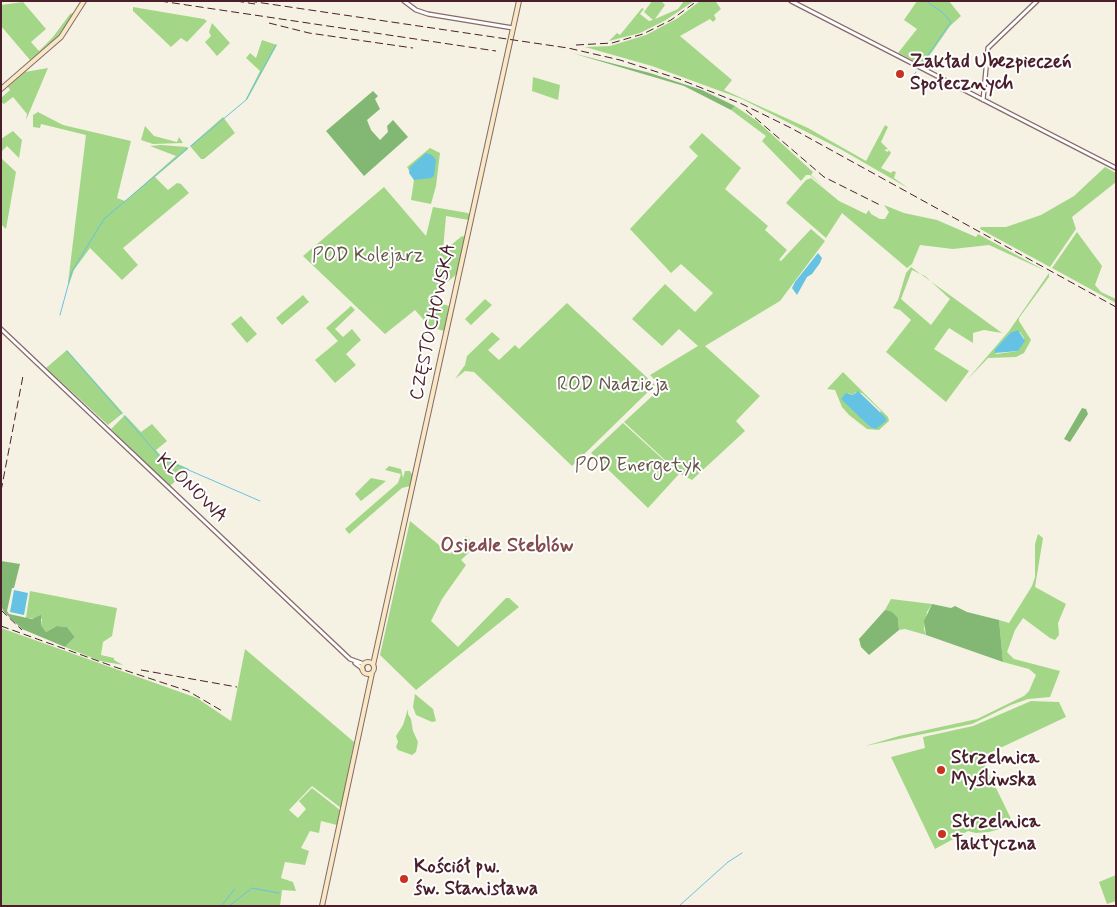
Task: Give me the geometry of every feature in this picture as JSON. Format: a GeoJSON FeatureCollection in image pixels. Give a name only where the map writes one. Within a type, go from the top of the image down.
{"type":"FeatureCollection","features":[{"type":"Feature","properties":{"kind":"main road"},"geometry":{"type":"LineString","coordinates":[[1,89],[55,44],[75,19],[84,1]]}},
{"type":"Feature","properties":{"kind":"main road","name":"CZĘSTOCHOWSKA"},"geometry":{"type":"LineString","coordinates":[[369,664],[377,648],[518,1]]}},
{"type":"Feature","properties":{"kind":"main road"},"geometry":{"type":"LineString","coordinates":[[364,671],[369,664]]}},
{"type":"Feature","properties":{"kind":"main road"},"geometry":{"type":"LineString","coordinates":[[322,906],[372,673],[369,664]]}},
{"type":"Feature","properties":{"kind":"main road"},"geometry":{"type":"LineString","coordinates":[[364,671],[372,673]]}},
{"type":"Feature","properties":{"kind":"main road"},"geometry":{"type":"LineString","coordinates":[[364,671],[369,688]]}},
{"type":"Feature","properties":{"kind":"street"},"geometry":{"type":"LineString","coordinates":[[791,1],[1116,168]]}},
{"type":"Feature","properties":{"kind":"street"},"geometry":{"type":"LineString","coordinates":[[983,100],[988,48],[1037,1]]}},
{"type":"Feature","properties":{"kind":"street"},"geometry":{"type":"LineString","coordinates":[[405,2],[418,11],[430,15],[513,28]]}},
{"type":"Feature","properties":{"kind":"street","name":"KLONOWA"},"geometry":{"type":"LineString","coordinates":[[1,329],[350,659],[369,664]]}},
{"type":"Feature","properties":{"kind":"street"},"geometry":{"type":"LineString","coordinates":[[350,659],[364,671]]}},
{"type":"Feature","properties":{"kind":"green space"},"geometry":{"type":"Polygon","coordinates":[[[652,1],[661,1],[665,5],[655,19],[678,9],[684,1],[694,1],[666,20],[640,33],[609,41],[617,33],[620,35],[642,8],[644,9],[640,14],[649,21],[653,20],[644,12],[652,1]]]}},
{"type":"Feature","properties":{"kind":"green space"},"geometry":{"type":"Polygon","coordinates":[[[700,1],[716,2],[721,9],[714,15],[716,19],[713,22],[710,19],[680,36],[732,80],[724,90],[808,128],[866,161],[885,125],[888,127],[881,142],[888,149],[884,150],[888,152],[889,150],[891,153],[881,168],[891,173],[893,171],[896,172],[894,178],[908,188],[842,150],[742,99],[652,66],[585,47],[610,46],[646,35],[678,18],[700,1]]]}},
{"type":"Feature","properties":{"kind":"green space"},"geometry":{"type":"Polygon","coordinates":[[[917,1],[949,1],[961,16],[950,26],[923,65],[898,53],[917,29],[904,20],[917,1]]]}},
{"type":"Feature","properties":{"kind":"green space"},"geometry":{"type":"Polygon","coordinates":[[[23,2],[46,29],[31,42],[39,51],[53,37],[70,14],[75,12],[58,36],[30,60],[1,26],[1,5],[23,2]]]}},
{"type":"Feature","properties":{"kind":"green space"},"geometry":{"type":"Polygon","coordinates":[[[133,7],[207,21],[187,42],[181,38],[171,47],[133,11],[133,7]]]}},
{"type":"Feature","properties":{"kind":"green space"},"geometry":{"type":"Polygon","coordinates":[[[212,23],[230,43],[217,56],[205,42],[211,36],[209,32],[212,23]]]}},
{"type":"Feature","properties":{"kind":"green space"},"geometry":{"type":"Polygon","coordinates":[[[262,40],[277,45],[247,100],[260,71],[246,58],[250,53],[256,58],[262,40]]]}},
{"type":"Feature","properties":{"kind":"green space"},"geometry":{"type":"Polygon","coordinates":[[[572,53],[650,73],[702,90],[735,106],[731,110],[684,86],[572,53]]]}},
{"type":"Feature","properties":{"kind":"green space"},"geometry":{"type":"Polygon","coordinates":[[[48,68],[26,120],[27,114],[13,97],[4,104],[1,102],[1,98],[10,90],[8,87],[25,72],[48,68]]]}},
{"type":"Feature","properties":{"kind":"green space"},"geometry":{"type":"Polygon","coordinates":[[[533,77],[560,85],[558,100],[532,91],[533,77]]]}},
{"type":"Feature","properties":{"kind":"green space"},"geometry":{"type":"Polygon","coordinates":[[[373,91],[378,96],[375,99],[380,109],[367,120],[371,130],[380,140],[388,132],[387,126],[393,120],[408,137],[364,176],[326,131],[373,91]]]}},
{"type":"Feature","properties":{"kind":"green space"},"geometry":{"type":"Polygon","coordinates":[[[735,106],[757,121],[813,172],[811,175],[825,188],[810,175],[806,175],[801,181],[762,141],[766,136],[731,110],[735,106]]]}},
{"type":"Feature","properties":{"kind":"green space"},"geometry":{"type":"Polygon","coordinates":[[[38,112],[63,125],[131,141],[117,198],[125,201],[176,156],[150,146],[187,147],[188,149],[155,177],[168,190],[177,183],[181,184],[189,193],[123,248],[138,265],[122,280],[90,248],[74,270],[68,283],[86,135],[41,124],[40,128],[33,127],[33,115],[38,112]]]}},
{"type":"Feature","properties":{"kind":"green space"},"geometry":{"type":"Polygon","coordinates":[[[223,117],[235,133],[204,159],[201,159],[190,146],[223,117]]]}},
{"type":"Feature","properties":{"kind":"green space"},"geometry":{"type":"Polygon","coordinates":[[[145,126],[154,136],[177,142],[179,137],[183,143],[153,144],[141,140],[145,126]]]}},
{"type":"Feature","properties":{"kind":"green space"},"geometry":{"type":"Polygon","coordinates":[[[13,131],[22,140],[19,158],[7,146],[1,152],[1,139],[13,131]]]}},
{"type":"Feature","properties":{"kind":"green space"},"geometry":{"type":"Polygon","coordinates":[[[702,133],[741,168],[725,189],[768,226],[765,230],[787,250],[779,260],[781,261],[811,229],[825,241],[780,301],[705,346],[760,396],[736,421],[745,431],[692,480],[679,473],[624,422],[662,387],[650,375],[698,346],[679,329],[662,346],[632,319],[665,284],[695,312],[713,293],[681,264],[671,273],[630,229],[698,156],[689,147],[702,133]]]}},
{"type":"Feature","properties":{"kind":"green space"},"geometry":{"type":"Polygon","coordinates":[[[430,148],[440,153],[436,186],[431,204],[411,200],[414,180],[407,167],[430,148]]]}},
{"type":"Feature","properties":{"kind":"green space"},"geometry":{"type":"Polygon","coordinates":[[[1,158],[16,172],[6,229],[1,224],[1,158]]]}},
{"type":"Feature","properties":{"kind":"green space"},"geometry":{"type":"Polygon","coordinates":[[[1105,167],[1116,173],[1116,182],[1072,217],[1076,229],[1050,267],[980,229],[981,227],[1006,227],[1041,215],[1074,196],[1105,167]]]}},
{"type":"Feature","properties":{"kind":"green space"},"geometry":{"type":"Polygon","coordinates":[[[811,178],[839,201],[866,214],[869,210],[871,214],[880,219],[885,219],[889,212],[884,205],[904,213],[937,220],[976,237],[978,234],[1046,271],[989,245],[953,249],[920,245],[912,264],[907,268],[842,213],[826,238],[786,203],[806,180],[811,178]]]}},
{"type":"Feature","properties":{"kind":"green space","name":"POD Kolejarz"},"geometry":{"type":"Polygon","coordinates":[[[384,187],[426,236],[433,207],[468,213],[470,216],[469,220],[446,216],[443,250],[440,251],[440,254],[462,236],[465,237],[457,274],[427,299],[449,306],[444,331],[430,327],[415,310],[385,334],[303,256],[384,187]]]}},
{"type":"Feature","properties":{"kind":"green space"},"geometry":{"type":"Polygon","coordinates":[[[1077,232],[1102,266],[1095,285],[1101,292],[1116,299],[1116,303],[1052,268],[1077,232]]]}},
{"type":"Feature","properties":{"kind":"green space"},"geometry":{"type":"Polygon","coordinates":[[[911,267],[921,274],[912,270],[901,299],[931,325],[950,299],[931,281],[1002,333],[984,330],[973,333],[973,343],[949,328],[934,349],[969,371],[946,402],[886,352],[911,320],[900,310],[893,308],[898,300],[906,273],[911,267]]]}},
{"type":"Feature","properties":{"kind":"green space"},"geometry":{"type":"Polygon","coordinates":[[[1049,273],[1049,277],[1019,318],[1031,340],[1024,353],[1016,357],[988,358],[966,381],[1009,331],[1049,273]],[[1020,332],[1010,333],[995,349],[996,354],[1018,351],[1024,338],[1020,332]]]}},
{"type":"Feature","properties":{"kind":"green space"},"geometry":{"type":"Polygon","coordinates":[[[303,295],[309,302],[282,325],[276,318],[303,295]]]}},
{"type":"Feature","properties":{"kind":"green space"},"geometry":{"type":"Polygon","coordinates":[[[485,299],[492,305],[471,325],[465,319],[485,299]]]}},
{"type":"Feature","properties":{"kind":"green space","name":"ROD Nadzieja"},"geometry":{"type":"Polygon","coordinates":[[[567,303],[655,385],[572,466],[474,372],[465,371],[455,379],[465,365],[467,356],[492,332],[500,339],[488,350],[499,360],[515,345],[519,349],[567,303]]]}},
{"type":"Feature","properties":{"kind":"green space"},"geometry":{"type":"Polygon","coordinates":[[[351,306],[355,310],[335,329],[343,337],[352,329],[361,340],[346,354],[356,365],[335,383],[315,360],[338,341],[326,328],[351,306]]]}},
{"type":"Feature","properties":{"kind":"green space"},"geometry":{"type":"Polygon","coordinates":[[[241,316],[257,334],[247,343],[231,324],[241,316]]]}},
{"type":"Feature","properties":{"kind":"green space"},"geometry":{"type":"Polygon","coordinates":[[[67,350],[123,413],[108,425],[46,368],[67,350]]]}},
{"type":"Feature","properties":{"kind":"green space"},"geometry":{"type":"Polygon","coordinates":[[[843,372],[888,417],[889,421],[879,430],[867,429],[842,407],[835,390],[827,389],[843,372]],[[856,392],[853,395],[848,393],[863,420],[870,427],[881,411],[862,393],[856,392]]]}},
{"type":"Feature","properties":{"kind":"green space"},"geometry":{"type":"Polygon","coordinates":[[[1082,408],[1086,409],[1088,414],[1070,442],[1064,439],[1082,408]]]}},
{"type":"Feature","properties":{"kind":"green space"},"geometry":{"type":"Polygon","coordinates":[[[125,415],[141,432],[152,424],[167,441],[156,450],[162,457],[189,469],[170,486],[111,429],[125,415]]]}},
{"type":"Feature","properties":{"kind":"green space","name":"POD Energetyk"},"geometry":{"type":"Polygon","coordinates":[[[623,423],[679,474],[648,508],[591,453],[623,423]]]}},
{"type":"Feature","properties":{"kind":"green space"},"geometry":{"type":"Polygon","coordinates":[[[389,466],[401,469],[403,478],[405,471],[410,471],[413,476],[410,486],[402,488],[349,534],[345,529],[398,483],[401,474],[385,470],[389,466]]]}},
{"type":"Feature","properties":{"kind":"green space"},"geometry":{"type":"Polygon","coordinates":[[[371,478],[386,481],[361,501],[355,494],[371,478]]]}},
{"type":"Feature","properties":{"kind":"green space"},"geometry":{"type":"Polygon","coordinates":[[[410,521],[450,554],[466,536],[476,546],[461,560],[466,565],[442,599],[431,621],[458,647],[506,598],[509,598],[519,607],[416,690],[380,655],[410,521]]]}},
{"type":"Feature","properties":{"kind":"green space"},"geometry":{"type":"Polygon","coordinates":[[[1038,534],[1043,538],[1035,587],[1066,604],[1058,623],[1059,635],[1055,640],[1050,638],[1023,618],[1015,630],[1007,652],[1014,659],[1060,671],[1050,697],[1028,699],[972,724],[865,746],[899,736],[977,719],[1024,696],[1029,691],[1036,675],[1029,669],[1003,662],[999,620],[1009,623],[1032,586],[1035,577],[1035,544],[1038,534]]]}},
{"type":"Feature","properties":{"kind":"green space"},"geometry":{"type":"Polygon","coordinates":[[[1,561],[20,564],[14,588],[12,588],[7,611],[9,614],[32,619],[41,615],[41,625],[46,632],[57,626],[67,627],[75,637],[65,647],[22,629],[4,612],[1,606],[1,561]]]}},
{"type":"Feature","properties":{"kind":"green space"},"geometry":{"type":"Polygon","coordinates":[[[30,591],[117,608],[112,636],[103,642],[101,655],[114,658],[114,660],[123,665],[100,661],[65,647],[75,637],[67,627],[57,626],[46,632],[41,625],[42,619],[26,618],[30,591]]]}},
{"type":"Feature","properties":{"kind":"green space"},"geometry":{"type":"Polygon","coordinates":[[[891,599],[932,604],[927,612],[924,629],[926,635],[905,629],[899,630],[898,618],[885,610],[891,599]]]}},
{"type":"Feature","properties":{"kind":"green space"},"geometry":{"type":"Polygon","coordinates":[[[932,604],[951,608],[955,606],[967,612],[999,620],[1003,662],[926,635],[924,621],[932,604]]]}},
{"type":"Feature","properties":{"kind":"green space"},"geometry":{"type":"Polygon","coordinates":[[[885,610],[892,612],[898,618],[899,630],[869,655],[861,647],[859,639],[885,610]]]}},
{"type":"Feature","properties":{"kind":"green space"},"geometry":{"type":"Polygon","coordinates":[[[1,628],[197,698],[231,721],[245,649],[354,742],[341,808],[312,786],[289,810],[298,818],[306,809],[299,801],[312,788],[340,810],[337,825],[321,821],[319,833],[310,831],[301,848],[309,851],[305,865],[285,862],[281,878],[293,882],[296,891],[282,890],[280,906],[1,906],[1,628]]]}},
{"type":"Feature","properties":{"kind":"green space"},"geometry":{"type":"Polygon","coordinates":[[[415,694],[433,709],[436,721],[432,722],[416,715],[413,707],[415,694]]]}},
{"type":"Feature","properties":{"kind":"green space"},"geometry":{"type":"Polygon","coordinates":[[[1031,701],[1059,702],[1066,717],[981,757],[1014,825],[989,832],[976,833],[968,831],[935,849],[891,757],[925,748],[923,737],[973,726],[1031,701]]]}},
{"type":"Feature","properties":{"kind":"green space"},"geometry":{"type":"Polygon","coordinates":[[[408,709],[413,731],[418,742],[416,752],[412,755],[398,750],[396,747],[398,742],[396,736],[403,725],[408,709]]]}},
{"type":"Feature","properties":{"kind":"green space"},"geometry":{"type":"Polygon","coordinates":[[[1116,875],[1116,901],[1107,904],[1099,882],[1116,875]]]}},
{"type":"Feature","properties":{"kind":"water"},"geometry":{"type":"Polygon","coordinates":[[[426,153],[432,155],[436,160],[434,176],[414,180],[409,173],[410,167],[426,153]]]}},
{"type":"Feature","properties":{"kind":"water"},"geometry":{"type":"Polygon","coordinates":[[[818,253],[822,258],[820,263],[812,274],[807,277],[797,295],[792,288],[795,282],[818,253]]]}},
{"type":"Feature","properties":{"kind":"water"},"geometry":{"type":"Polygon","coordinates":[[[1018,330],[1025,341],[1018,351],[995,353],[995,349],[1010,333],[1018,330]]]}},
{"type":"Feature","properties":{"kind":"water"},"geometry":{"type":"Polygon","coordinates":[[[858,391],[886,418],[886,421],[876,429],[870,427],[841,399],[846,393],[853,395],[858,391]]]}},
{"type":"Feature","properties":{"kind":"water"},"geometry":{"type":"Polygon","coordinates":[[[14,590],[28,593],[24,615],[10,612],[14,590]]]}},
{"type":"Feature","properties":{"kind":"waterway"},"geometry":{"type":"LineString","coordinates":[[921,65],[951,22],[942,12],[926,1]]}},
{"type":"Feature","properties":{"kind":"waterway"},"geometry":{"type":"LineString","coordinates":[[191,146],[246,100],[276,45]]}},
{"type":"Feature","properties":{"kind":"waterway"},"geometry":{"type":"LineString","coordinates":[[912,78],[916,72]]}},
{"type":"Feature","properties":{"kind":"waterway"},"geometry":{"type":"LineString","coordinates":[[60,315],[72,271],[104,219],[188,148]]}},
{"type":"Feature","properties":{"kind":"waterway"},"geometry":{"type":"LineString","coordinates":[[67,351],[122,414]]}},
{"type":"Feature","properties":{"kind":"waterway"},"geometry":{"type":"LineString","coordinates":[[124,416],[161,458],[260,501]]}},
{"type":"Feature","properties":{"kind":"waterway"},"geometry":{"type":"LineString","coordinates":[[679,906],[728,862],[742,853]]}},
{"type":"Feature","properties":{"kind":"waterway"},"geometry":{"type":"LineString","coordinates":[[229,906],[252,888],[279,893]]}},
{"type":"Feature","properties":{"kind":"waterway"},"geometry":{"type":"LineString","coordinates":[[221,906],[235,889]]}},
{"type":"Feature","properties":{"kind":"railway"},"geometry":{"type":"LineString","coordinates":[[160,1],[496,51]]}},
{"type":"Feature","properties":{"kind":"railway"},"geometry":{"type":"LineString","coordinates":[[236,1],[255,4]]}},
{"type":"Feature","properties":{"kind":"railway"},"geometry":{"type":"LineString","coordinates":[[249,1],[568,48],[620,60],[679,79],[742,104],[791,128],[1116,307]]}},
{"type":"Feature","properties":{"kind":"railway"},"geometry":{"type":"LineString","coordinates":[[576,45],[612,43],[643,34],[671,20],[697,1]]}},
{"type":"Feature","properties":{"kind":"railway"},"geometry":{"type":"LineString","coordinates":[[269,23],[309,33],[413,48]]}},
{"type":"Feature","properties":{"kind":"railway"},"geometry":{"type":"LineString","coordinates":[[746,110],[824,177],[882,206]]}},
{"type":"Feature","properties":{"kind":"railway"},"geometry":{"type":"LineString","coordinates":[[1,491],[23,376]]}},
{"type":"Feature","properties":{"kind":"railway"},"geometry":{"type":"LineString","coordinates":[[1,610],[22,630]]}},
{"type":"Feature","properties":{"kind":"railway"},"geometry":{"type":"LineString","coordinates":[[1,626],[188,691],[224,712]]}},
{"type":"Feature","properties":{"kind":"railway"},"geometry":{"type":"LineString","coordinates":[[141,670],[237,687]]}},
{"type":"Feature","properties":{"kind":"place","name":"Zakład Ubezpieczeń Społecznych"},"geometry":{"type":"Point","coordinates":[900,74]}},
{"type":"Feature","properties":{"kind":"place","name":"Strzelnica Myśliwska"},"geometry":{"type":"Point","coordinates":[941,770]}},
{"type":"Feature","properties":{"kind":"place","name":"Strzelnica Taktyczna"},"geometry":{"type":"Point","coordinates":[942,834]}},
{"type":"Feature","properties":{"kind":"place","name":"Kościół pw. św. Stanisława"},"geometry":{"type":"Point","coordinates":[404,879]}},
{"type":"Feature","properties":{"kind":"district","name":"Osiedle Steblów"},"geometry":{"type":"Point","coordinates":[507,547]}}]}
